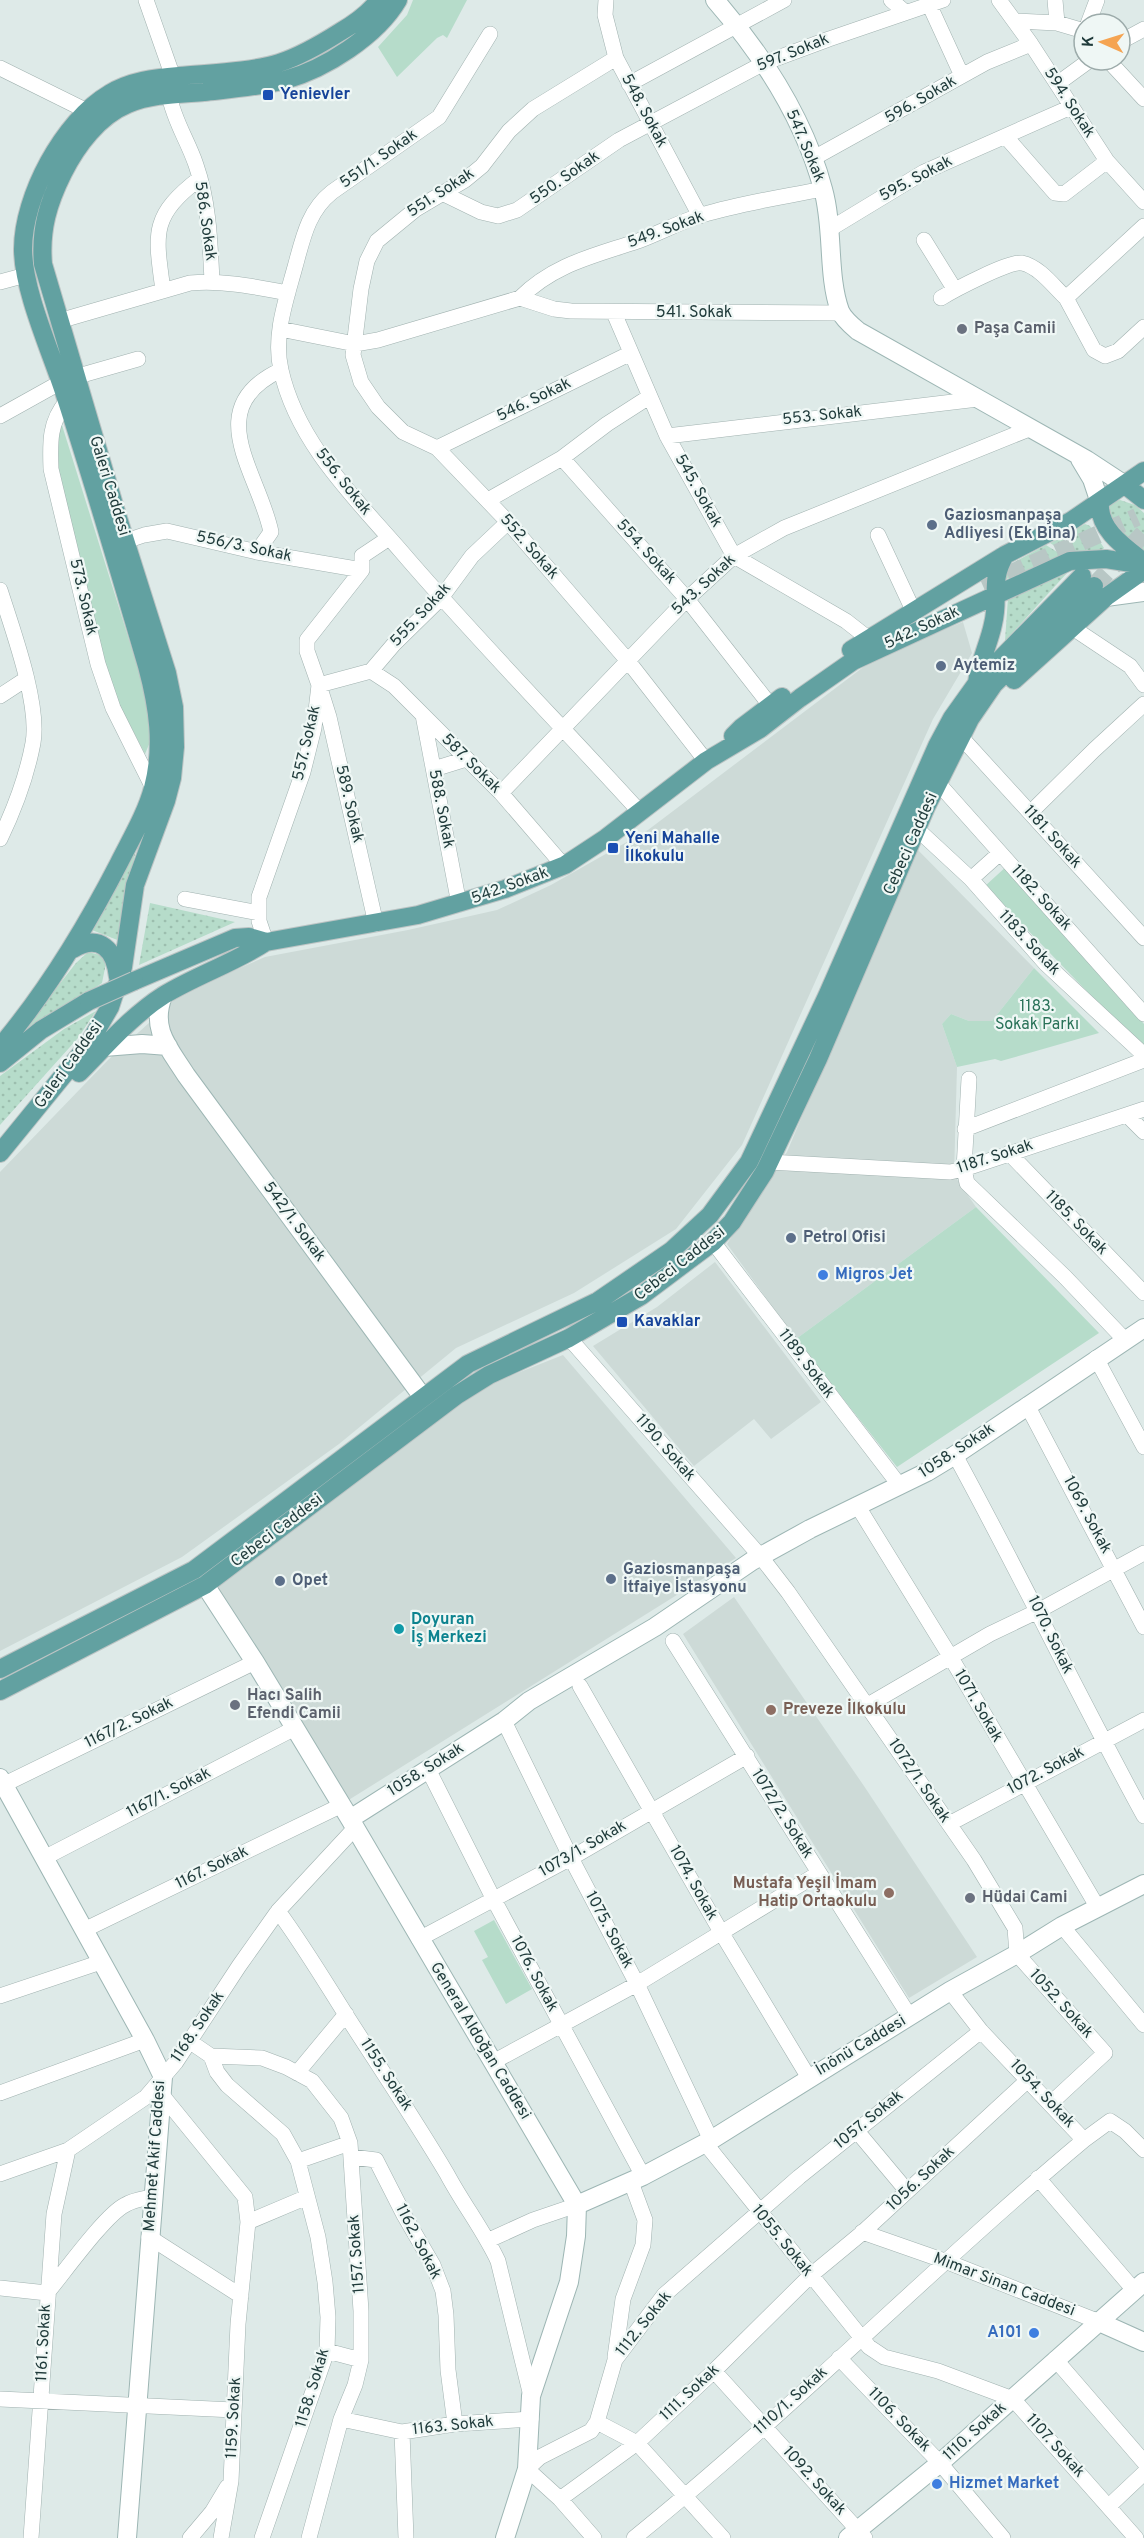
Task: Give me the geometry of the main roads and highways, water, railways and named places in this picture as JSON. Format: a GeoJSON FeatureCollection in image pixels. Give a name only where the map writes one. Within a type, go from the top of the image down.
{"type":"FeatureCollection","features":[{"type":"Feature","properties":{"kind":"main road","name":"Galeri Caddesi"},"geometry":{"type":"LineString","coordinates":[[0,1153],[88,1045],[126,983],[135,885],[166,801],[172,778],[175,747],[171,688],[126,541],[68,380],[26,275],[23,251],[24,231],[30,204],[56,151],[87,111],[108,94],[124,86],[172,77],[277,64],[348,28],[379,0]]}},
{"type":"Feature","properties":{"kind":"main road","name":"Galeri Caddesi"},"geometry":{"type":"LineString","coordinates":[[0,1047],[48,987],[72,949],[139,824],[153,788],[159,748],[157,702],[67,401],[68,380],[59,321],[43,264],[41,248],[44,222],[53,193],[80,145],[108,116],[137,101],[169,95],[253,86],[293,77],[364,38],[384,21],[398,0]]}},
{"type":"Feature","properties":{"kind":"main road","name":"542. Sokak"},"geometry":{"type":"LineString","coordinates":[[713,757],[741,728],[839,657],[1005,555],[1071,521],[1142,472]]}},
{"type":"Feature","properties":{"kind":"main road"},"geometry":{"type":"LineString","coordinates":[[1125,485],[1144,500]]}},
{"type":"Feature","properties":{"kind":"main road"},"geometry":{"type":"LineString","coordinates":[[1100,503],[1101,516],[1109,530],[1144,564]]}},
{"type":"Feature","properties":{"kind":"main road"},"geometry":{"type":"LineString","coordinates":[[977,683],[979,664],[993,624],[989,590],[1005,555]]}},
{"type":"Feature","properties":{"kind":"main road","name":"542. Sokak"},"geometry":{"type":"LineString","coordinates":[[266,942],[376,924],[459,904],[506,889],[563,866],[606,838],[713,757],[760,729],[853,662],[962,610],[989,590],[1070,561],[1106,559],[1144,564]]}},
{"type":"Feature","properties":{"kind":"main road"},"geometry":{"type":"LineString","coordinates":[[970,719],[1073,628],[1094,586],[1144,570]]}},
{"type":"Feature","properties":{"kind":"main road","name":"Cebeci Caddesi"},"geometry":{"type":"LineString","coordinates":[[0,1670],[200,1577],[422,1396],[468,1364],[598,1301],[671,1251],[710,1215],[749,1162],[827,996],[951,718],[977,683],[1094,586]]}},
{"type":"Feature","properties":{"kind":"main road","name":"Cebeci Caddesi"},"geometry":{"type":"LineString","coordinates":[[0,1691],[200,1577],[489,1375],[569,1338],[641,1296],[713,1242],[732,1222],[767,1166],[818,1059],[916,829],[960,736],[994,684],[1094,586]]}},
{"type":"Feature","properties":{"kind":"main road"},"geometry":{"type":"LineString","coordinates":[[869,639],[989,590]]}},
{"type":"Feature","properties":{"kind":"main road"},"geometry":{"type":"LineString","coordinates":[[962,610],[976,614],[989,637]]}},
{"type":"Feature","properties":{"kind":"main road"},"geometry":{"type":"LineString","coordinates":[[0,1063],[41,1030],[89,1001],[126,983],[235,938],[249,937],[266,942]]}},
{"type":"Feature","properties":{"kind":"main road"},"geometry":{"type":"LineString","coordinates":[[72,949],[87,942],[103,945],[110,952],[126,983]]}},
{"type":"Feature","properties":{"kind":"main road"},"geometry":{"type":"LineString","coordinates":[[45,1100],[73,1079],[134,1018],[163,996],[266,942]]}},
{"type":"Feature","properties":{"kind":"main road"},"geometry":{"type":"LineString","coordinates":[[749,1162],[767,1166]]}},
{"type":"Feature","properties":{"kind":"main road"},"geometry":{"type":"LineString","coordinates":[[422,1396],[435,1412]]}},
{"type":"Feature","properties":{"kind":"tunnel"},"geometry":{"type":"LineString","coordinates":[[983,586],[1137,517]]}},
{"type":"Feature","properties":{"kind":"tunnel"},"geometry":{"type":"LineString","coordinates":[[1094,586],[1144,533]]}},
{"type":"Feature","properties":{"kind":"place","name":"Yenievler"},"geometry":{"type":"Point","coordinates":[268,95]}},
{"type":"Feature","properties":{"kind":"place","name":"Paşa Camii"},"geometry":{"type":"Point","coordinates":[962,329]}},
{"type":"Feature","properties":{"kind":"place","name":"Gaziosmanpaşa Adliyesi (Ek Bina)"},"geometry":{"type":"Point","coordinates":[932,525]}},
{"type":"Feature","properties":{"kind":"place","name":"Aytemiz"},"geometry":{"type":"Point","coordinates":[941,666]}},
{"type":"Feature","properties":{"kind":"place","name":"Yeni Mahalle İlkokulu"},"geometry":{"type":"Point","coordinates":[613,848]}},
{"type":"Feature","properties":{"kind":"place","name":"Petrol Ofisi"},"geometry":{"type":"Point","coordinates":[791,1238]}},
{"type":"Feature","properties":{"kind":"place","name":"Migros Jet"},"geometry":{"type":"Point","coordinates":[823,1275]}},
{"type":"Feature","properties":{"kind":"place","name":"Kavaklar"},"geometry":{"type":"Point","coordinates":[622,1322]}},
{"type":"Feature","properties":{"kind":"place","name":"Gaziosmanpaşa İtfaiye İstasyonu"},"geometry":{"type":"Point","coordinates":[611,1579]}},
{"type":"Feature","properties":{"kind":"place","name":"Opet"},"geometry":{"type":"Point","coordinates":[280,1581]}},
{"type":"Feature","properties":{"kind":"place","name":"Doyuran İş Merkezi"},"geometry":{"type":"Point","coordinates":[399,1629]}},
{"type":"Feature","properties":{"kind":"place","name":"Hacı Salih Efendi Camii"},"geometry":{"type":"Point","coordinates":[235,1705]}},
{"type":"Feature","properties":{"kind":"place","name":"Preveze İlkokulu"},"geometry":{"type":"Point","coordinates":[771,1710]}},
{"type":"Feature","properties":{"kind":"place","name":"Mustafa Yeşil İmam Hatip Ortaokulu"},"geometry":{"type":"Point","coordinates":[889,1893]}},
{"type":"Feature","properties":{"kind":"place","name":"Hüdai Cami"},"geometry":{"type":"Point","coordinates":[970,1898]}},
{"type":"Feature","properties":{"kind":"place","name":"A101"},"geometry":{"type":"Point","coordinates":[1034,2333]}},
{"type":"Feature","properties":{"kind":"place","name":"Hizmet Market"},"geometry":{"type":"Point","coordinates":[937,2484]}},
{"type":"Feature","properties":{"kind":"park label","name":"1183. Sokak Parkı"},"geometry":{"type":"Point","coordinates":[1037,1016]}}]}
